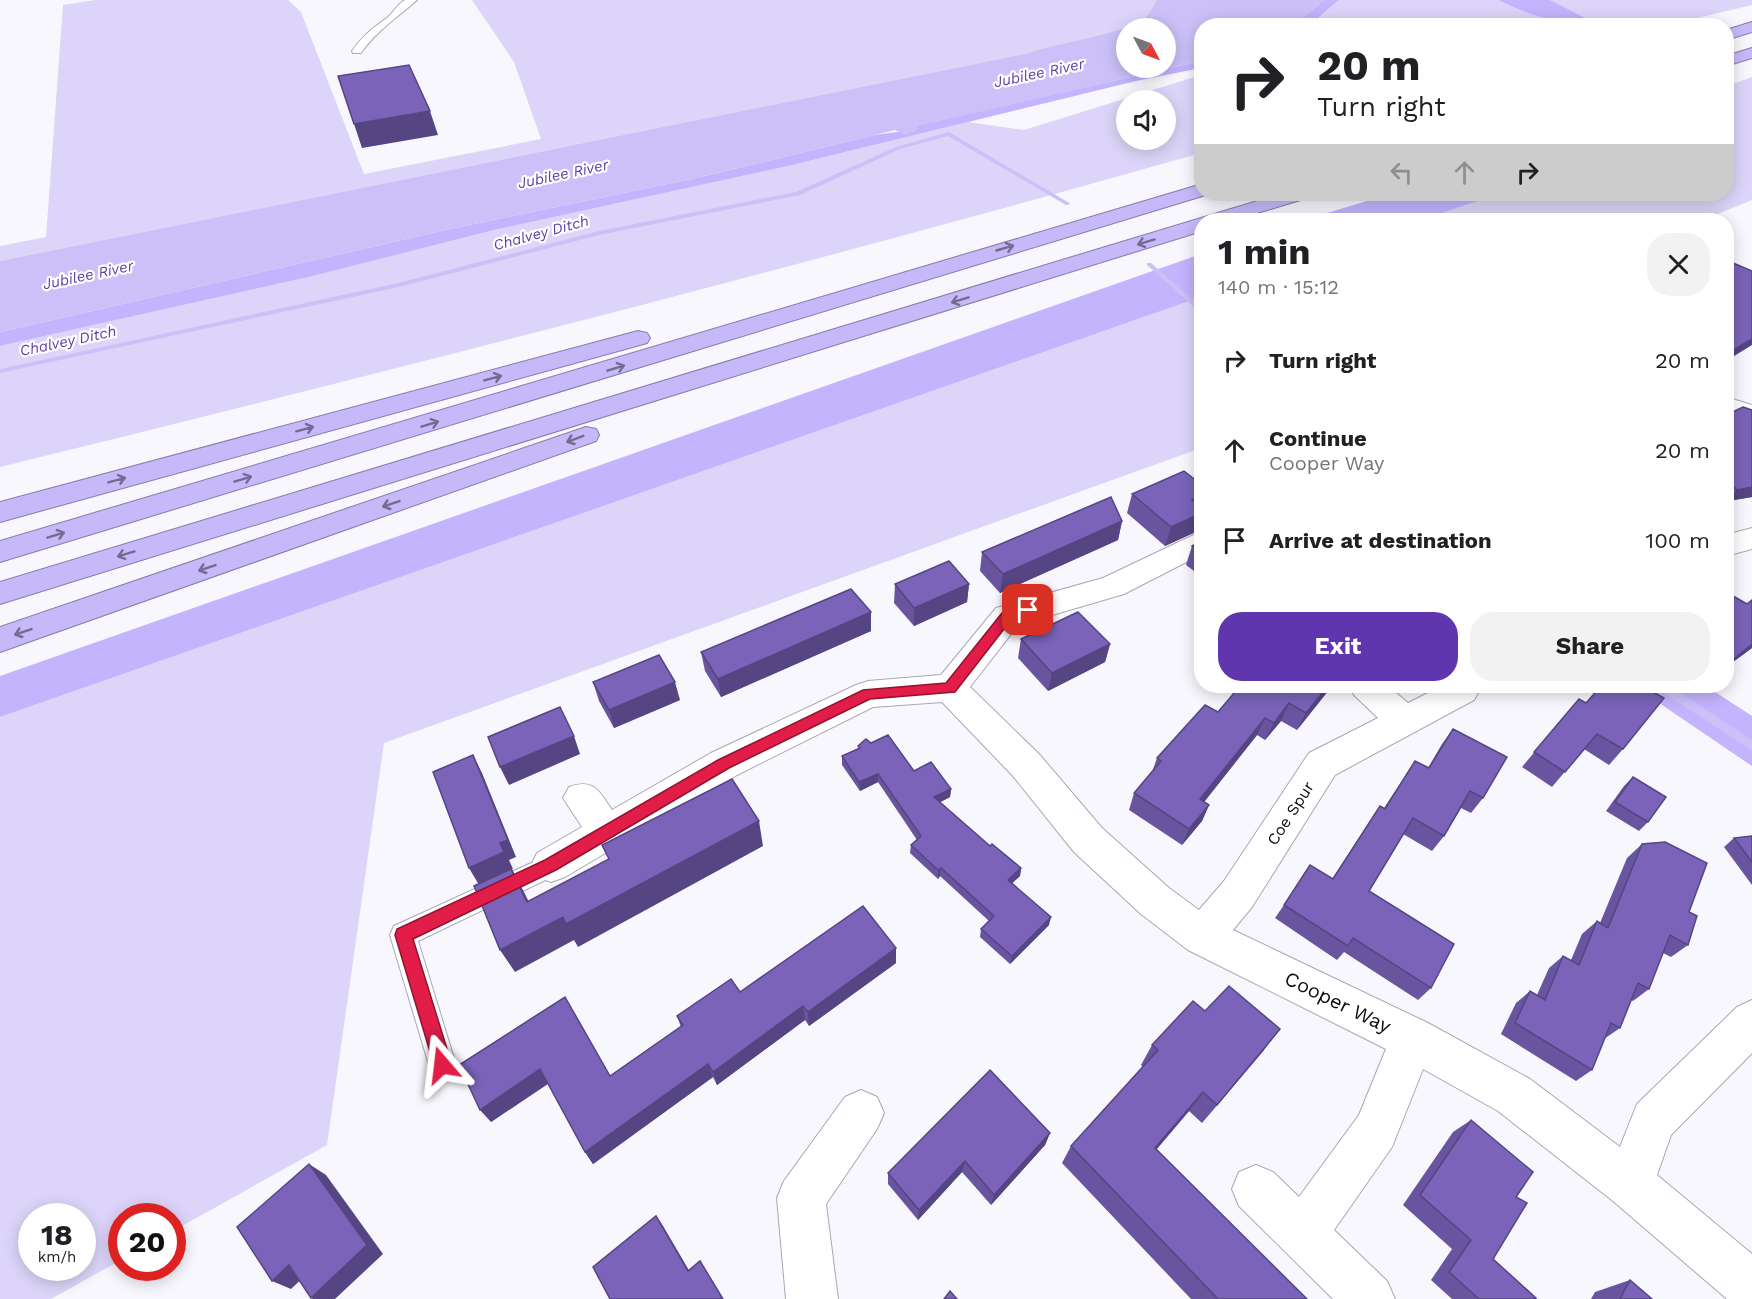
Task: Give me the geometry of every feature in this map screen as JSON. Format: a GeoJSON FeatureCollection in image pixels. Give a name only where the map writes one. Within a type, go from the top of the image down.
{"type":"FeatureCollection","features":[{"type":"Feature","properties":{"kind":"highway"},"geometry":{"type":"LineString","coordinates":[[1734,33],[1752,27]]}},
{"type":"Feature","properties":{"kind":"highway"},"geometry":{"type":"LineString","coordinates":[[1734,59],[1752,53]]}},
{"type":"Feature","properties":{"kind":"highway"},"geometry":{"type":"LineString","coordinates":[[0,552],[616,368],[909,276],[1194,192]]}},
{"type":"Feature","properties":{"kind":"highway"},"geometry":{"type":"LineString","coordinates":[[1237,213],[1277,201]]}},
{"type":"Feature","properties":{"kind":"highway"},"geometry":{"type":"LineString","coordinates":[[0,593],[1194,226]]}},
{"type":"Feature","properties":{"kind":"highway"},"geometry":{"type":"LineString","coordinates":[[0,512],[701,321],[909,276]]}},
{"type":"Feature","properties":{"kind":"highway"},"geometry":{"type":"LineString","coordinates":[[0,640],[562,444],[885,323]]}},
{"type":"Feature","properties":{"kind":"street"},"geometry":{"type":"LineString","coordinates":[[1734,408],[1752,414]]}},
{"type":"Feature","properties":{"kind":"street"},"geometry":{"type":"LineString","coordinates":[[1734,544],[1752,538]]}},
{"type":"Feature","properties":{"kind":"street"},"geometry":{"type":"LineString","coordinates":[[551,865],[724,764],[868,694],[950,688],[1007,616],[1113,586],[1194,545]]}},
{"type":"Feature","properties":{"kind":"street","name":"Cooper Way"},"geometry":{"type":"LineString","coordinates":[[950,688],[1026,765],[1088,840],[1155,901],[1203,936],[1412,1039],[1514,1095],[1630,1184],[1752,1287]]}},
{"type":"Feature","properties":{"kind":"street"},"geometry":{"type":"LineString","coordinates":[[1374,693],[1404,721]]}},
{"type":"Feature","properties":{"kind":"street","name":"Coe Spur"},"geometry":{"type":"LineString","coordinates":[[1203,936],[1238,894],[1323,764],[1458,693]]}},
{"type":"Feature","properties":{"kind":"street"},"geometry":{"type":"LineString","coordinates":[[582,798],[607,832]]}},
{"type":"Feature","properties":{"kind":"street"},"geometry":{"type":"LineString","coordinates":[[1630,1184],[1653,1120],[1752,1022]]}},
{"type":"Feature","properties":{"kind":"street"},"geometry":{"type":"LineString","coordinates":[[1301,1234],[1376,1131],[1412,1039]]}},
{"type":"Feature","properties":{"kind":"street"},"geometry":{"type":"LineString","coordinates":[[812,1299],[801,1198],[861,1113]]}},
{"type":"Feature","properties":{"kind":"street"},"geometry":{"type":"LineString","coordinates":[[1257,1189],[1369,1299]]}},
{"type":"Feature","properties":{"kind":"lane"},"geometry":{"type":"LineString","coordinates":[[357,51],[369,34],[395,16],[398,8],[412,0]]}},
{"type":"Feature","properties":{"kind":"lane"},"geometry":{"type":"LineString","coordinates":[[442,1065],[403,935],[551,865]]}},
{"type":"Feature","properties":{"kind":"shaded area"},"geometry":{"type":"Polygon","coordinates":[[[95,0],[288,0],[301,12],[364,174],[541,139],[514,62],[472,0],[1157,0],[1145,18],[1116,18],[1116,31],[1029,53],[0,261],[0,246],[46,237],[63,5],[95,0]]]}},
{"type":"Feature","properties":{"kind":"shaded area"},"geometry":{"type":"Polygon","coordinates":[[[1324,0],[1339,0],[1318,18],[1302,18],[1324,0]]]}},
{"type":"Feature","properties":{"kind":"shaded area"},"geometry":{"type":"Polygon","coordinates":[[[1339,0],[1498,0],[1546,18],[1319,18],[1339,0]]]}},
{"type":"Feature","properties":{"kind":"shaded area"},"geometry":{"type":"Polygon","coordinates":[[[1498,0],[1550,0],[1585,18],[1544,18],[1498,0]]]}},
{"type":"Feature","properties":{"kind":"shaded area"},"geometry":{"type":"Polygon","coordinates":[[[1550,0],[1752,0],[1752,5],[1697,18],[1584,18],[1550,0]]]}},
{"type":"Feature","properties":{"kind":"shaded area"},"geometry":{"type":"Polygon","coordinates":[[[1194,63],[1194,69],[1176,73],[1176,67],[1194,63]]]}},
{"type":"Feature","properties":{"kind":"shaded area"},"geometry":{"type":"Polygon","coordinates":[[[1194,77],[1194,155],[902,236],[602,315],[0,467],[0,346],[313,276],[494,230],[788,166],[968,122],[1024,130],[1116,101],[1116,150],[1176,150],[1176,90],[1153,90],[1194,77]]]}},
{"type":"Feature","properties":{"kind":"shaded area"},"geometry":{"type":"Polygon","coordinates":[[[1752,77],[1752,200],[1720,213],[1442,213],[1478,201],[1734,201],[1734,83],[1752,77]]]}},
{"type":"Feature","properties":{"kind":"shaded area"},"geometry":{"type":"Polygon","coordinates":[[[1126,78],[1151,78],[788,166],[494,230],[313,276],[0,346],[0,332],[450,229],[696,178],[875,135],[918,129],[915,126],[1126,78]]]}},
{"type":"Feature","properties":{"kind":"shaded area"},"geometry":{"type":"Polygon","coordinates":[[[1367,201],[1478,201],[1442,213],[1327,213],[1367,201]]]}},
{"type":"Feature","properties":{"kind":"shaded area"},"geometry":{"type":"Polygon","coordinates":[[[1194,256],[1194,299],[0,717],[0,676],[1194,256]]]}},
{"type":"Feature","properties":{"kind":"shaded area"},"geometry":{"type":"Polygon","coordinates":[[[1194,299],[1194,451],[384,743],[327,1145],[186,1224],[186,1203],[108,1203],[108,1267],[96,1274],[96,1203],[18,1203],[18,1281],[83,1281],[51,1299],[0,1299],[0,717],[1194,299]]]}},
{"type":"Feature","properties":{"kind":"shaded area"},"geometry":{"type":"Polygon","coordinates":[[[1644,693],[1717,693],[1752,716],[1752,766],[1644,693]]]}},
{"type":"Feature","properties":{"kind":"water"},"geometry":{"type":"Polygon","coordinates":[[[1157,0],[1324,0],[1302,18],[1194,18],[1194,63],[1176,67],[1176,18],[1145,18],[1157,0]]]}},
{"type":"Feature","properties":{"kind":"water","name":"Jubilee River"},"geometry":{"type":"Polygon","coordinates":[[[1116,31],[1116,78],[1126,78],[916,126],[918,130],[904,135],[895,130],[696,178],[450,229],[0,332],[0,261],[1029,53],[1116,31]]]}},
{"type":"Feature","properties":{"kind":"building"},"geometry":{"type":"Polygon","coordinates":[[[409,65],[430,111],[354,124],[338,76],[409,65]]]}},
{"type":"Feature","properties":{"kind":"building"},"geometry":{"type":"Polygon","coordinates":[[[1734,263],[1752,271],[1752,339],[1734,350],[1734,263]]]}},
{"type":"Feature","properties":{"kind":"building"},"geometry":{"type":"Polygon","coordinates":[[[1743,407],[1752,410],[1752,487],[1737,490],[1734,487],[1734,411],[1743,407]]]}},
{"type":"Feature","properties":{"kind":"building"},"geometry":{"type":"Polygon","coordinates":[[[1184,471],[1194,479],[1194,499],[1192,500],[1194,517],[1171,527],[1132,494],[1184,471]]]}},
{"type":"Feature","properties":{"kind":"building"},"geometry":{"type":"Polygon","coordinates":[[[1111,497],[1122,521],[1003,574],[982,552],[1111,497]]]}},
{"type":"Feature","properties":{"kind":"building"},"geometry":{"type":"Polygon","coordinates":[[[949,561],[969,584],[914,608],[895,584],[949,561]]]}},
{"type":"Feature","properties":{"kind":"building"},"geometry":{"type":"Polygon","coordinates":[[[851,589],[871,612],[718,679],[701,652],[851,589]]]}},
{"type":"Feature","properties":{"kind":"building"},"geometry":{"type":"Polygon","coordinates":[[[1734,597],[1747,604],[1752,600],[1752,644],[1734,659],[1734,597]]]}},
{"type":"Feature","properties":{"kind":"building"},"geometry":{"type":"Polygon","coordinates":[[[1078,612],[1110,644],[1052,673],[1021,639],[1078,612]]]}},
{"type":"Feature","properties":{"kind":"building"},"geometry":{"type":"Polygon","coordinates":[[[659,655],[675,682],[609,710],[593,682],[659,655]]]}},
{"type":"Feature","properties":{"kind":"building"},"geometry":{"type":"Polygon","coordinates":[[[1234,693],[1322,693],[1306,713],[1289,703],[1274,723],[1265,718],[1200,799],[1209,805],[1189,829],[1134,793],[1161,761],[1157,758],[1205,705],[1218,712],[1234,693]]]}},
{"type":"Feature","properties":{"kind":"building"},"geometry":{"type":"Polygon","coordinates":[[[1595,693],[1655,693],[1664,698],[1623,749],[1597,734],[1565,772],[1534,752],[1579,699],[1586,703],[1595,693]]]}},
{"type":"Feature","properties":{"kind":"building"},"geometry":{"type":"Polygon","coordinates":[[[560,707],[574,736],[500,767],[488,737],[560,707]]]}},
{"type":"Feature","properties":{"kind":"building"},"geometry":{"type":"Polygon","coordinates":[[[1453,729],[1507,757],[1483,798],[1470,791],[1444,836],[1413,818],[1369,891],[1454,944],[1431,988],[1353,938],[1348,946],[1284,905],[1310,865],[1333,879],[1380,806],[1385,809],[1415,761],[1429,768],[1453,729]]]}},
{"type":"Feature","properties":{"kind":"building"},"geometry":{"type":"Polygon","coordinates":[[[888,735],[914,771],[931,762],[951,789],[934,797],[990,846],[992,844],[1021,868],[1008,880],[1051,917],[1012,956],[981,929],[994,916],[941,868],[938,870],[911,845],[921,836],[878,774],[859,782],[842,756],[860,748],[858,746],[866,739],[871,743],[888,735]]]}},
{"type":"Feature","properties":{"kind":"building"},"geometry":{"type":"Polygon","coordinates":[[[473,755],[508,840],[500,843],[504,852],[469,868],[433,772],[473,755]]]}},
{"type":"Feature","properties":{"kind":"building"},"geometry":{"type":"Polygon","coordinates":[[[1633,777],[1666,797],[1648,822],[1615,802],[1633,777]]]}},
{"type":"Feature","properties":{"kind":"building"},"geometry":{"type":"Polygon","coordinates":[[[732,779],[759,821],[566,924],[563,917],[500,950],[474,886],[511,869],[527,902],[609,859],[602,845],[732,779]]]}},
{"type":"Feature","properties":{"kind":"building"},"geometry":{"type":"Polygon","coordinates":[[[1752,836],[1752,862],[1734,838],[1752,836]]]}},
{"type":"Feature","properties":{"kind":"building"},"geometry":{"type":"Polygon","coordinates":[[[1665,842],[1707,863],[1689,912],[1697,916],[1688,945],[1670,935],[1649,989],[1638,983],[1620,1028],[1611,1023],[1592,1070],[1515,1023],[1530,991],[1545,1000],[1563,956],[1579,965],[1597,921],[1608,928],[1642,844],[1665,842]]]}},
{"type":"Feature","properties":{"kind":"building"},"geometry":{"type":"Polygon","coordinates":[[[863,906],[896,948],[808,1012],[803,1006],[713,1072],[708,1064],[585,1152],[540,1069],[480,1110],[459,1065],[565,997],[610,1076],[683,1025],[677,1016],[731,979],[740,992],[863,906]]]}},
{"type":"Feature","properties":{"kind":"building"},"geometry":{"type":"Polygon","coordinates":[[[1229,986],[1280,1029],[1217,1105],[1203,1092],[1155,1148],[1307,1299],[1218,1299],[1071,1146],[1158,1050],[1152,1045],[1193,1001],[1205,1011],[1229,986]]]}},
{"type":"Feature","properties":{"kind":"building"},"geometry":{"type":"Polygon","coordinates":[[[990,1070],[1050,1133],[994,1195],[965,1161],[919,1210],[888,1173],[990,1070]]]}},
{"type":"Feature","properties":{"kind":"building"},"geometry":{"type":"Polygon","coordinates":[[[1471,1120],[1533,1172],[1516,1197],[1527,1203],[1493,1259],[1536,1299],[1479,1299],[1449,1272],[1471,1240],[1420,1195],[1471,1120]]]}},
{"type":"Feature","properties":{"kind":"building"},"geometry":{"type":"Polygon","coordinates":[[[309,1164],[367,1245],[311,1298],[289,1265],[272,1281],[237,1227],[309,1164]]]}},
{"type":"Feature","properties":{"kind":"building"},"geometry":{"type":"Polygon","coordinates":[[[656,1216],[688,1271],[700,1261],[723,1299],[610,1299],[593,1267],[656,1216]]]}},
{"type":"Feature","properties":{"kind":"building"},"geometry":{"type":"Polygon","coordinates":[[[1630,1280],[1652,1299],[1620,1299],[1630,1280]]]}},
{"type":"Feature","properties":{"kind":"building"},"geometry":{"type":"Polygon","coordinates":[[[950,1291],[957,1299],[944,1299],[950,1291]]]}},
{"type":"Feature","properties":{"kind":"waterway","name":"Chalvey Ditch"},"geometry":{"type":"LineString","coordinates":[[0,371],[399,285],[599,233],[798,194],[898,148],[949,134],[1068,204]]}},
{"type":"Feature","properties":{"kind":"waterway","name":"Chalvey Ditch"},"geometry":{"type":"LineString","coordinates":[[1149,264],[1194,305]]}},
{"type":"Feature","properties":{"kind":"waterway","name":"Chalvey Ditch"},"geometry":{"type":"LineString","coordinates":[[1672,693],[1752,746]]}},
{"type":"Feature","properties":{"kind":"route"},"geometry":{"type":"LineString","coordinates":[[442,1065],[403,935],[551,865],[724,764],[868,694],[950,688],[1007,616],[1028,610]]}}]}
